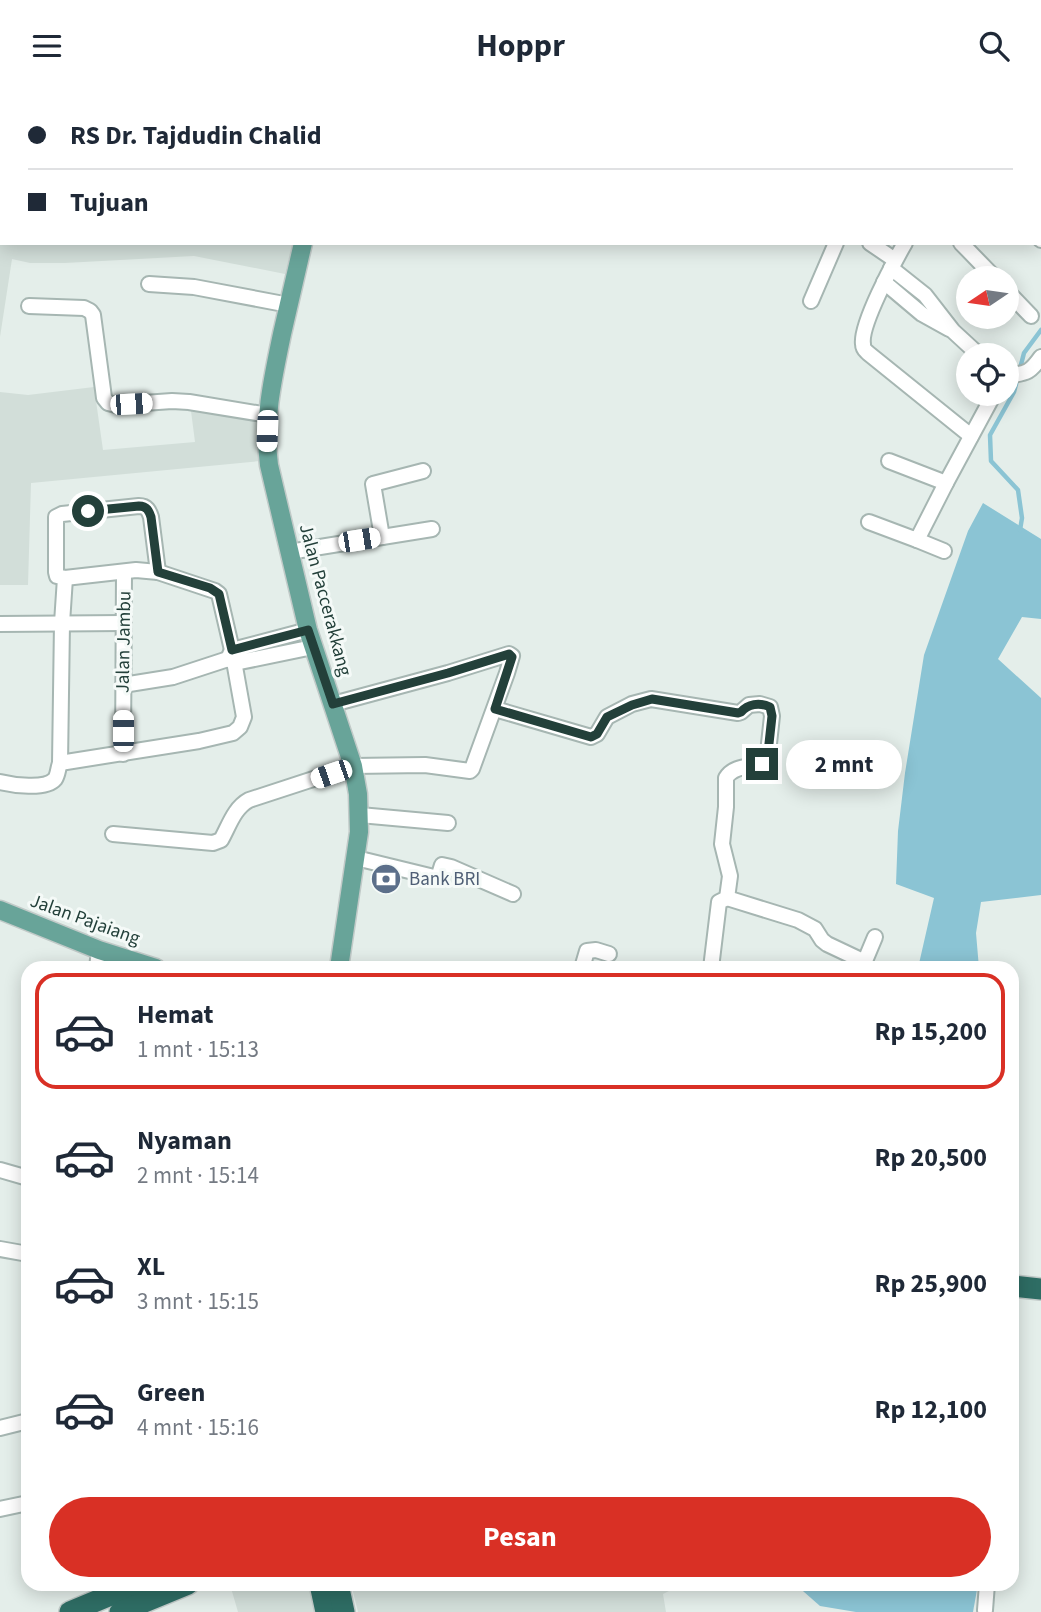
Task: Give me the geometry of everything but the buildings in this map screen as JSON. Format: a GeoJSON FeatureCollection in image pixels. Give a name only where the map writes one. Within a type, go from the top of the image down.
{"type":"FeatureCollection","features":[{"type":"Feature","properties":{"kind":"highway"},"geometry":{"type":"LineString","coordinates":[[1019,1287],[1041,1289]]}},
{"type":"Feature","properties":{"kind":"highway"},"geometry":{"type":"LineString","coordinates":[[70,1612],[120,1591]]}},
{"type":"Feature","properties":{"kind":"highway"},"geometry":{"type":"LineString","coordinates":[[120,1612],[171,1591]]}},
{"type":"Feature","properties":{"kind":"highway"},"geometry":{"type":"LineString","coordinates":[[322,1591],[326,1612]]}},
{"type":"Feature","properties":{"kind":"highway"},"geometry":{"type":"LineString","coordinates":[[340,1591],[344,1612]]}},
{"type":"Feature","properties":{"kind":"main road","name":"Jalan Paccerakkang"},"geometry":{"type":"LineString","coordinates":[[303,245],[276,362],[268,415],[267,448],[310,639],[354,767],[360,815],[340,961]]}},
{"type":"Feature","properties":{"kind":"main road","name":"Jalan Pajaiang"},"geometry":{"type":"LineString","coordinates":[[0,910],[98,959]]}},
{"type":"Feature","properties":{"kind":"street"},"geometry":{"type":"LineString","coordinates":[[811,301],[835,245]]}},
{"type":"Feature","properties":{"kind":"street"},"geometry":{"type":"LineString","coordinates":[[872,245],[925,295],[966,343]]}},
{"type":"Feature","properties":{"kind":"street"},"geometry":{"type":"LineString","coordinates":[[904,245],[884,282],[866,325],[863,348],[971,436]]}},
{"type":"Feature","properties":{"kind":"street"},"geometry":{"type":"LineString","coordinates":[[963,245],[983,266]]}},
{"type":"Feature","properties":{"kind":"street"},"geometry":{"type":"LineString","coordinates":[[884,282],[922,314],[953,331]]}},
{"type":"Feature","properties":{"kind":"street"},"geometry":{"type":"LineString","coordinates":[[149,284],[201,288],[289,305]]}},
{"type":"Feature","properties":{"kind":"street"},"geometry":{"type":"LineString","coordinates":[[1019,304],[1031,316]]}},
{"type":"Feature","properties":{"kind":"street"},"geometry":{"type":"LineString","coordinates":[[29,306],[84,308],[90,311],[93,315],[104,398],[108,403],[189,402],[268,415]]}},
{"type":"Feature","properties":{"kind":"street"},"geometry":{"type":"LineString","coordinates":[[1019,374],[1026,374],[1041,357]]}},
{"type":"Feature","properties":{"kind":"street"},"geometry":{"type":"LineString","coordinates":[[917,540],[988,406]]}},
{"type":"Feature","properties":{"kind":"street"},"geometry":{"type":"LineString","coordinates":[[889,461],[946,483]]}},
{"type":"Feature","properties":{"kind":"street"},"geometry":{"type":"LineString","coordinates":[[382,537],[373,484],[424,471]]}},
{"type":"Feature","properties":{"kind":"street"},"geometry":{"type":"LineString","coordinates":[[60,763],[199,741],[233,733],[240,727],[244,716],[219,594],[210,588],[158,572],[135,570],[65,578],[57,576],[55,520],[58,515],[146,507],[149,511],[158,572]]}},
{"type":"Feature","properties":{"kind":"street"},"geometry":{"type":"LineString","coordinates":[[869,522],[944,551]]}},
{"type":"Feature","properties":{"kind":"street"},"geometry":{"type":"LineString","coordinates":[[289,552],[432,529]]}},
{"type":"Feature","properties":{"kind":"street","name":"Jalan Jambu"},"geometry":{"type":"LineString","coordinates":[[123,754],[124,572]]}},
{"type":"Feature","properties":{"kind":"street"},"geometry":{"type":"LineString","coordinates":[[4,783],[36,786],[51,783],[57,777],[60,763],[65,578]]}},
{"type":"Feature","properties":{"kind":"street"},"geometry":{"type":"LineString","coordinates":[[0,631],[0,624],[124,623]]}},
{"type":"Feature","properties":{"kind":"street"},"geometry":{"type":"LineString","coordinates":[[123,685],[173,677],[232,657],[310,639]]}},
{"type":"Feature","properties":{"kind":"street"},"geometry":{"type":"LineString","coordinates":[[113,834],[213,843],[221,839],[241,804],[248,800],[354,767],[425,765],[471,771],[512,657],[509,654],[333,704]]}},
{"type":"Feature","properties":{"kind":"street"},"geometry":{"type":"LineString","coordinates":[[495,709],[591,737],[597,734],[607,717],[652,699],[738,713],[749,705],[770,707],[772,716],[767,762],[731,771],[726,778],[722,844],[730,876],[726,898]]}},
{"type":"Feature","properties":{"kind":"street"},"geometry":{"type":"LineString","coordinates":[[360,815],[448,823]]}},
{"type":"Feature","properties":{"kind":"street"},"geometry":{"type":"LineString","coordinates":[[356,858],[438,878],[442,865],[451,867],[513,894]]}},
{"type":"Feature","properties":{"kind":"street"},"geometry":{"type":"LineString","coordinates":[[712,961],[719,902],[726,898],[798,920],[815,929],[827,944],[857,961]]}},
{"type":"Feature","properties":{"kind":"street"},"geometry":{"type":"LineString","coordinates":[[866,961],[875,937]]}},
{"type":"Feature","properties":{"kind":"street"},"geometry":{"type":"LineString","coordinates":[[584,961],[587,951],[596,950],[609,954]]}},
{"type":"Feature","properties":{"kind":"street"},"geometry":{"type":"LineString","coordinates":[[0,1170],[21,1176]]}},
{"type":"Feature","properties":{"kind":"street"},"geometry":{"type":"LineString","coordinates":[[0,1249],[21,1253]]}},
{"type":"Feature","properties":{"kind":"street"},"geometry":{"type":"LineString","coordinates":[[0,1428],[21,1423]]}},
{"type":"Feature","properties":{"kind":"street"},"geometry":{"type":"LineString","coordinates":[[0,1509],[21,1504]]}},
{"type":"Feature","properties":{"kind":"street"},"geometry":{"type":"LineString","coordinates":[[985,1610],[986,1591]]}},
{"type":"Feature","properties":{"kind":"shaded area"},"geometry":{"type":"Polygon","coordinates":[[[0,245],[292,245],[285,274],[194,256],[65,263],[30,263],[12,259],[0,337],[0,245]]]}},
{"type":"Feature","properties":{"kind":"shaded area"},"geometry":{"type":"Polygon","coordinates":[[[94,387],[103,450],[195,442],[191,411],[257,418],[260,461],[31,483],[28,585],[0,585],[0,392],[28,395],[94,387]]]}},
{"type":"Feature","properties":{"kind":"shaded area"},"geometry":{"type":"Polygon","coordinates":[[[232,1591],[310,1591],[315,1612],[238,1612],[232,1591]]]}},
{"type":"Feature","properties":{"kind":"shaded area"},"geometry":{"type":"Polygon","coordinates":[[[353,1591],[669,1591],[663,1594],[666,1612],[358,1612],[353,1591]]]}},
{"type":"Feature","properties":{"kind":"water"},"geometry":{"type":"Polygon","coordinates":[[[983,503],[1041,539],[1041,619],[1022,617],[998,659],[1041,698],[1041,895],[981,902],[976,933],[978,961],[920,961],[934,898],[896,884],[898,831],[924,655],[968,531],[983,503]]]}},
{"type":"Feature","properties":{"kind":"water"},"geometry":{"type":"Polygon","coordinates":[[[803,1591],[977,1591],[973,1612],[856,1612],[820,1606],[803,1591]]]}},
{"type":"Feature","properties":{"kind":"waterway"},"geometry":{"type":"LineString","coordinates":[[1020,530],[1022,518],[1018,490],[991,461],[990,435],[1014,392],[1024,353],[1041,330]]}},
{"type":"Feature","properties":{"kind":"place","name":"Bank BRI"},"geometry":{"type":"Point","coordinates":[386,879]}},
{"type":"Feature","properties":{"kind":"route"},"geometry":{"type":"LineString","coordinates":[[88,511],[146,507],[151,517],[158,572],[210,588],[219,594],[232,650],[308,630],[333,704],[509,654],[512,657],[508,673],[495,709],[594,737],[607,717],[652,699],[738,713],[749,705],[766,705],[770,707],[772,716],[767,762],[762,764]]}}]}
